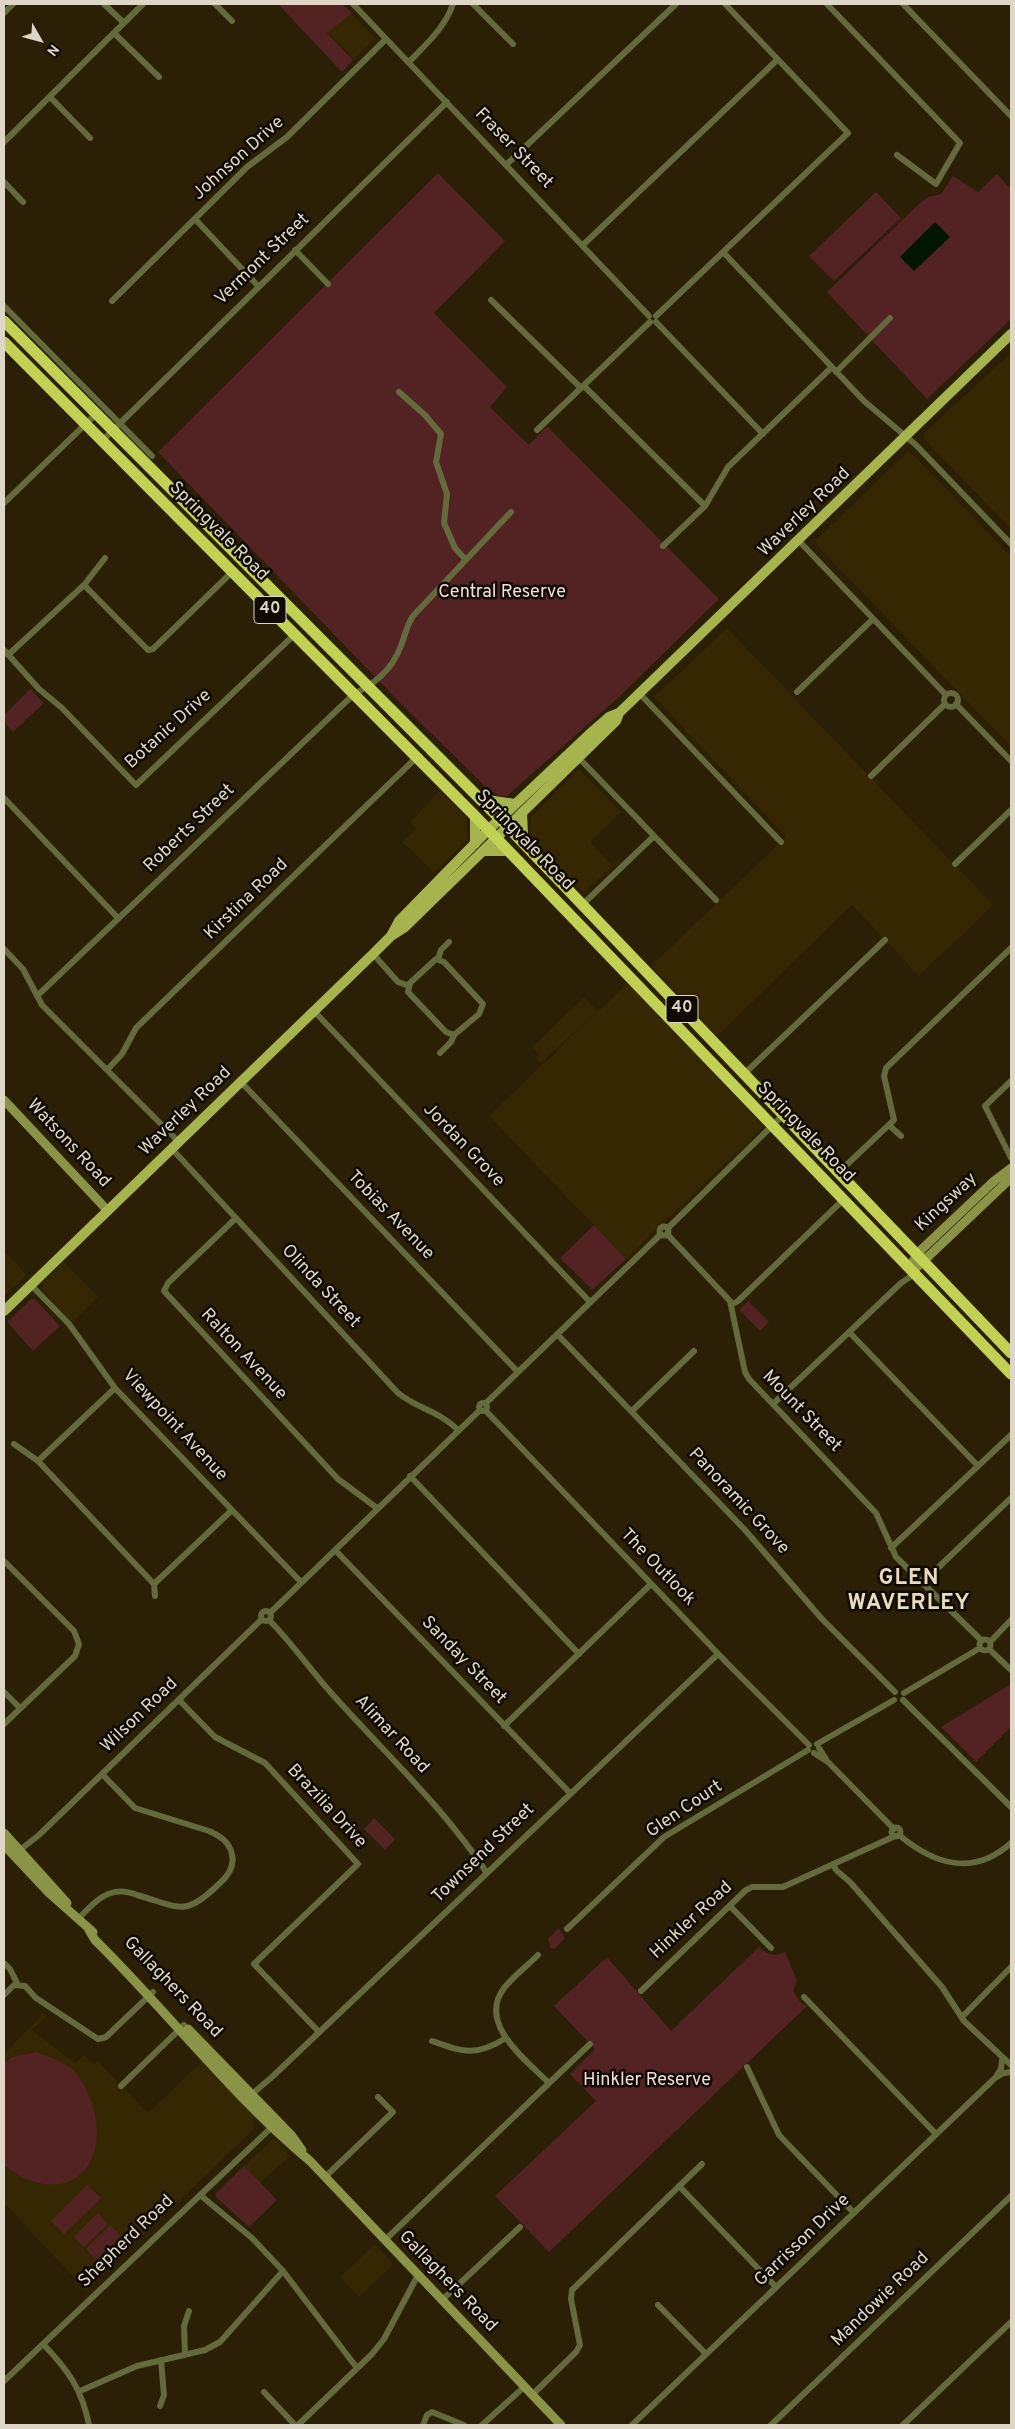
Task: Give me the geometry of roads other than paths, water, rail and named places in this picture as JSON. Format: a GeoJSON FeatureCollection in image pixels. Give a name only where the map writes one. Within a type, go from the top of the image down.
{"type":"FeatureCollection","features":[{"type":"Feature","properties":{"kind":"highway","name":"Springvale Road"},"geometry":{"type":"LineString","coordinates":[[4,321],[96,414],[116,427],[367,687],[521,840],[1011,1352]]}},
{"type":"Feature","properties":{"kind":"highway","name":"Springvale Road"},"geometry":{"type":"LineString","coordinates":[[4,342],[475,816],[1011,1374]]}},
{"type":"Feature","properties":{"kind":"highway"},"geometry":{"type":"LineString","coordinates":[[611,956],[619,944]]}},
{"type":"Feature","properties":{"kind":"main road","name":"Waverley Road"},"geometry":{"type":"LineString","coordinates":[[4,1311],[373,954],[391,936],[400,921],[474,844],[522,813],[616,721],[619,714],[1011,334]]}},
{"type":"Feature","properties":{"kind":"main road","name":"Waverley Road"},"geometry":{"type":"LineString","coordinates":[[504,823],[515,804],[571,750],[609,717],[619,714]]}},
{"type":"Feature","properties":{"kind":"main road"},"geometry":{"type":"LineString","coordinates":[[480,799],[515,804]]}},
{"type":"Feature","properties":{"kind":"main road"},"geometry":{"type":"LineString","coordinates":[[521,840],[522,813]]}},
{"type":"Feature","properties":{"kind":"main road"},"geometry":{"type":"LineString","coordinates":[[474,844],[475,816]]}},
{"type":"Feature","properties":{"kind":"main road","name":"Waverley Road"},"geometry":{"type":"LineString","coordinates":[[391,936],[405,928],[483,851],[492,834]]}},
{"type":"Feature","properties":{"kind":"main road"},"geometry":{"type":"LineString","coordinates":[[483,851],[509,851]]}},
{"type":"Feature","properties":{"kind":"street"},"geometry":{"type":"LineString","coordinates":[[4,12],[13,4]]}},
{"type":"Feature","properties":{"kind":"street"},"geometry":{"type":"LineString","coordinates":[[104,4],[124,23]]}},
{"type":"Feature","properties":{"kind":"street"},"geometry":{"type":"LineString","coordinates":[[4,142],[143,4]]}},
{"type":"Feature","properties":{"kind":"street"},"geometry":{"type":"LineString","coordinates":[[215,4],[232,21]]}},
{"type":"Feature","properties":{"kind":"street","name":"Fraser Street"},"geometry":{"type":"LineString","coordinates":[[353,4],[763,434]]}},
{"type":"Feature","properties":{"kind":"street"},"geometry":{"type":"LineString","coordinates":[[409,62],[439,32],[448,19],[453,4]]}},
{"type":"Feature","properties":{"kind":"street"},"geometry":{"type":"LineString","coordinates":[[473,4],[513,44]]}},
{"type":"Feature","properties":{"kind":"street"},"geometry":{"type":"LineString","coordinates":[[507,164],[676,4]]}},
{"type":"Feature","properties":{"kind":"street"},"geometry":{"type":"LineString","coordinates":[[538,430],[848,133],[725,4]]}},
{"type":"Feature","properties":{"kind":"street"},"geometry":{"type":"LineString","coordinates":[[827,4],[960,143],[936,184],[897,155]]}},
{"type":"Feature","properties":{"kind":"street"},"geometry":{"type":"LineString","coordinates":[[903,4],[1011,116]]}},
{"type":"Feature","properties":{"kind":"street"},"geometry":{"type":"LineString","coordinates":[[114,32],[159,77]]}},
{"type":"Feature","properties":{"kind":"street","name":"Johnson Drive"},"geometry":{"type":"LineString","coordinates":[[112,301],[247,167],[287,137],[386,39]]}},
{"type":"Feature","properties":{"kind":"street"},"geometry":{"type":"LineString","coordinates":[[583,245],[777,60]]}},
{"type":"Feature","properties":{"kind":"street"},"geometry":{"type":"LineString","coordinates":[[50,97],[90,138]]}},
{"type":"Feature","properties":{"kind":"street","name":"Vermont Street"},"geometry":{"type":"LineString","coordinates":[[102,441],[447,102]]}},
{"type":"Feature","properties":{"kind":"street"},"geometry":{"type":"LineString","coordinates":[[4,182],[23,202]]}},
{"type":"Feature","properties":{"kind":"street"},"geometry":{"type":"LineString","coordinates":[[195,219],[258,286]]}},
{"type":"Feature","properties":{"kind":"street"},"geometry":{"type":"LineString","coordinates":[[296,250],[328,284]]}},
{"type":"Feature","properties":{"kind":"street"},"geometry":{"type":"LineString","coordinates":[[723,252],[864,400],[907,436],[1011,544]]}},
{"type":"Feature","properties":{"kind":"street"},"geometry":{"type":"LineString","coordinates":[[491,300],[705,506]]}},
{"type":"Feature","properties":{"kind":"street","name":"Springvale Road"},"geometry":{"type":"LineString","coordinates":[[4,306],[116,427],[152,456]]}},
{"type":"Feature","properties":{"kind":"street"},"geometry":{"type":"LineString","coordinates":[[663,546],[705,506],[728,467],[890,318]]}},
{"type":"Feature","properties":{"kind":"street"},"geometry":{"type":"LineString","coordinates":[[399,392],[425,415],[441,434],[436,460],[447,494],[444,523],[455,548],[466,560]]}},
{"type":"Feature","properties":{"kind":"street"},"geometry":{"type":"LineString","coordinates":[[4,503],[96,414]]}},
{"type":"Feature","properties":{"kind":"street","name":"Roberts Street"},"geometry":{"type":"LineString","coordinates":[[37,996],[354,694],[378,680],[392,663],[413,616],[511,512]]}},
{"type":"Feature","properties":{"kind":"street"},"geometry":{"type":"LineString","coordinates":[[799,541],[946,695]]}},
{"type":"Feature","properties":{"kind":"street"},"geometry":{"type":"LineString","coordinates":[[6,653],[84,585],[105,558]]}},
{"type":"Feature","properties":{"kind":"street"},"geometry":{"type":"LineString","coordinates":[[84,585],[148,650],[153,649],[232,572]]}},
{"type":"Feature","properties":{"kind":"street"},"geometry":{"type":"LineString","coordinates":[[797,692],[873,619]]}},
{"type":"Feature","properties":{"kind":"street","name":"Botanic Drive"},"geometry":{"type":"LineString","coordinates":[[6,653],[39,689],[62,708],[136,785],[294,634]]}},
{"type":"Feature","properties":{"kind":"street"},"geometry":{"type":"LineString","coordinates":[[945,704],[950,707],[956,704],[958,699],[950,693],[946,695]]}},
{"type":"Feature","properties":{"kind":"street"},"geometry":{"type":"LineString","coordinates":[[640,694],[781,842]]}},
{"type":"Feature","properties":{"kind":"street"},"geometry":{"type":"LineString","coordinates":[[871,776],[945,704],[946,695]]}},
{"type":"Feature","properties":{"kind":"street"},"geometry":{"type":"LineString","coordinates":[[956,704],[1011,761]]}},
{"type":"Feature","properties":{"kind":"street"},"geometry":{"type":"LineString","coordinates":[[571,750],[716,900]]}},
{"type":"Feature","properties":{"kind":"street","name":"Kirstina Road"},"geometry":{"type":"LineString","coordinates":[[107,1070],[122,1054],[134,1030],[417,757]]}},
{"type":"Feature","properties":{"kind":"street"},"geometry":{"type":"LineString","coordinates":[[4,798],[118,918]]}},
{"type":"Feature","properties":{"kind":"street"},"geometry":{"type":"LineString","coordinates":[[955,864],[1011,810]]}},
{"type":"Feature","properties":{"kind":"street"},"geometry":{"type":"LineString","coordinates":[[582,905],[654,836]]}},
{"type":"Feature","properties":{"kind":"street"},"geometry":{"type":"LineString","coordinates":[[744,1074],[885,940]]}},
{"type":"Feature","properties":{"kind":"street"},"geometry":{"type":"LineString","coordinates":[[409,986],[433,961],[438,959],[441,950],[449,942]]}},
{"type":"Feature","properties":{"kind":"street"},"geometry":{"type":"LineString","coordinates":[[838,1172],[874,1138],[890,1126],[895,1118],[884,1076],[886,1068],[1011,948]]}},
{"type":"Feature","properties":{"kind":"street","name":"Olinda Street"},"geometry":{"type":"LineString","coordinates":[[4,949],[23,969],[42,1005],[107,1070],[175,1145],[236,1218],[398,1393],[409,1402],[427,1408],[446,1419],[458,1430]]}},
{"type":"Feature","properties":{"kind":"street"},"geometry":{"type":"LineString","coordinates":[[373,954],[398,982],[409,986]]}},
{"type":"Feature","properties":{"kind":"street"},"geometry":{"type":"LineString","coordinates":[[438,959],[444,962],[483,1004],[479,1014],[454,1035],[452,1042],[440,1053]]}},
{"type":"Feature","properties":{"kind":"street"},"geometry":{"type":"LineString","coordinates":[[409,986],[410,995],[446,1032],[454,1035]]}},
{"type":"Feature","properties":{"kind":"street","name":"Jordan Grove"},"geometry":{"type":"LineString","coordinates":[[314,1011],[590,1302]]}},
{"type":"Feature","properties":{"kind":"street"},"geometry":{"type":"LineString","coordinates":[[1011,1081],[985,1106],[1011,1158]]}},
{"type":"Feature","properties":{"kind":"street","name":"Tobias Avenue"},"geometry":{"type":"LineString","coordinates":[[242,1082],[517,1372]]}},
{"type":"Feature","properties":{"kind":"street","name":"Watsons Road"},"geometry":{"type":"LineString","coordinates":[[4,1100],[108,1211]]}},
{"type":"Feature","properties":{"kind":"street"},"geometry":{"type":"LineString","coordinates":[[266,1620],[271,1616],[270,1613],[301,1582],[483,1408],[517,1372],[665,1232],[783,1115]]}},
{"type":"Feature","properties":{"kind":"street"},"geometry":{"type":"LineString","coordinates":[[890,1126],[901,1136]]}},
{"type":"Feature","properties":{"kind":"street","name":"Kingsway"},"geometry":{"type":"LineString","coordinates":[[913,1270],[920,1258],[994,1181],[1011,1168]]}},
{"type":"Feature","properties":{"kind":"street","name":"Kingsway"},"geometry":{"type":"LineString","coordinates":[[920,1258],[1011,1178]]}},
{"type":"Feature","properties":{"kind":"street"},"geometry":{"type":"LineString","coordinates":[[665,1232],[727,1296],[731,1305],[738,1301],[844,1199]]}},
{"type":"Feature","properties":{"kind":"street","name":"Ralton Avenue"},"geometry":{"type":"LineString","coordinates":[[236,1218],[168,1283],[164,1291],[338,1479],[377,1508]]}},
{"type":"Feature","properties":{"kind":"street"},"geometry":{"type":"LineString","coordinates":[[773,1404],[913,1270]]}},
{"type":"Feature","properties":{"kind":"street","name":"Viewpoint Avenue"},"geometry":{"type":"LineString","coordinates":[[31,1285],[69,1324],[115,1388],[301,1582]]}},
{"type":"Feature","properties":{"kind":"street","name":"Mount Street"},"geometry":{"type":"LineString","coordinates":[[731,1305],[746,1374],[876,1513],[891,1548],[899,1560],[982,1640]]}},
{"type":"Feature","properties":{"kind":"street"},"geometry":{"type":"LineString","coordinates":[[849,1332],[978,1466]]}},
{"type":"Feature","properties":{"kind":"street","name":"Panoramic Grove"},"geometry":{"type":"LineString","coordinates":[[557,1334],[745,1530],[822,1619],[895,1692]]}},
{"type":"Feature","properties":{"kind":"street"},"geometry":{"type":"LineString","coordinates":[[632,1411],[694,1351]]}},
{"type":"Feature","properties":{"kind":"street"},"geometry":{"type":"LineString","coordinates":[[38,1461],[115,1388]]}},
{"type":"Feature","properties":{"kind":"street","name":"The Outlook"},"geometry":{"type":"LineString","coordinates":[[483,1408],[718,1654],[828,1762],[895,1833]]}},
{"type":"Feature","properties":{"kind":"street"},"geometry":{"type":"LineString","coordinates":[[891,1548],[1011,1435]]}},
{"type":"Feature","properties":{"kind":"street"},"geometry":{"type":"LineString","coordinates":[[14,1444],[38,1461],[154,1584],[155,1596]]}},
{"type":"Feature","properties":{"kind":"street"},"geometry":{"type":"LineString","coordinates":[[410,1476],[579,1654]]}},
{"type":"Feature","properties":{"kind":"street"},"geometry":{"type":"LineString","coordinates":[[922,1583],[1011,1498]]}},
{"type":"Feature","properties":{"kind":"street"},"geometry":{"type":"LineString","coordinates":[[154,1584],[232,1510]]}},
{"type":"Feature","properties":{"kind":"street","name":"Sanday Street"},"geometry":{"type":"LineString","coordinates":[[335,1550],[570,1793]]}},
{"type":"Feature","properties":{"kind":"street"},"geometry":{"type":"LineString","coordinates":[[4,1561],[74,1631],[80,1644],[75,1656],[4,1724]]}},
{"type":"Feature","properties":{"kind":"street"},"geometry":{"type":"LineString","coordinates":[[504,1726],[651,1584]]}},
{"type":"Feature","properties":{"kind":"street","name":"Wilson Road"},"geometry":{"type":"LineString","coordinates":[[11,1850],[39,1835],[179,1700],[266,1620]]}},
{"type":"Feature","properties":{"kind":"street","name":"Alimar Road"},"geometry":{"type":"LineString","coordinates":[[266,1620],[298,1651],[333,1696],[444,1814],[487,1873]]}},
{"type":"Feature","properties":{"kind":"street"},"geometry":{"type":"LineString","coordinates":[[1011,1620],[984,1650],[980,1648],[903,1697],[900,1702],[894,1700],[895,1692],[900,1691],[903,1697],[1011,1806]]}},
{"type":"Feature","properties":{"kind":"street"},"geometry":{"type":"LineString","coordinates":[[980,1648],[982,1640],[989,1645],[1011,1670]]}},
{"type":"Feature","properties":{"kind":"street","name":"Townsend Street"},"geometry":{"type":"LineString","coordinates":[[253,2095],[718,1654]]}},
{"type":"Feature","properties":{"kind":"street"},"geometry":{"type":"LineString","coordinates":[[4,1692],[20,1708]]}},
{"type":"Feature","properties":{"kind":"street","name":"Brazilia Drive"},"geometry":{"type":"LineString","coordinates":[[179,1700],[215,1737],[265,1763],[358,1864],[254,1964],[319,2032]]}},
{"type":"Feature","properties":{"kind":"street","name":"Glen Court"},"geometry":{"type":"LineString","coordinates":[[567,1929],[664,1837],[894,1700]]}},
{"type":"Feature","properties":{"kind":"street"},"geometry":{"type":"LineString","coordinates":[[72,1912],[110,1893],[121,1891],[183,1908],[195,1905],[228,1876],[231,1866],[232,1856],[229,1846],[221,1837],[209,1831],[135,1808],[102,1774]]}},
{"type":"Feature","properties":{"kind":"street","name":"Gallaghers Road"},"geometry":{"type":"LineString","coordinates":[[4,1833],[11,1850],[56,1894],[90,1930],[96,1940],[151,1994],[561,2425]]}},
{"type":"Feature","properties":{"kind":"street"},"geometry":{"type":"LineString","coordinates":[[895,1833],[924,1854],[949,1863],[985,1860],[1001,1852],[1011,1843]]}},
{"type":"Feature","properties":{"kind":"street","name":"Hinkler Road"},"geometry":{"type":"LineString","coordinates":[[641,1990],[746,1890],[752,1887],[782,1887],[881,1842],[895,1833]]}},
{"type":"Feature","properties":{"kind":"street"},"geometry":{"type":"LineString","coordinates":[[836,1863],[850,1882],[942,1987],[962,2017],[1011,2071]]}},
{"type":"Feature","properties":{"kind":"street"},"geometry":{"type":"LineString","coordinates":[[730,1906],[771,1948]]}},
{"type":"Feature","properties":{"kind":"street"},"geometry":{"type":"LineString","coordinates":[[538,1955],[505,1988],[496,2002],[496,2020],[506,2038],[549,2083]]}},
{"type":"Feature","properties":{"kind":"street"},"geometry":{"type":"LineString","coordinates":[[5,1964],[10,1969],[18,1985]]}},
{"type":"Feature","properties":{"kind":"street"},"geometry":{"type":"LineString","coordinates":[[962,2017],[1011,1967]]}},
{"type":"Feature","properties":{"kind":"street"},"geometry":{"type":"LineString","coordinates":[[4,1995],[14,1985],[25,1986],[44,2004],[98,2039],[106,2037],[151,1994]]}},
{"type":"Feature","properties":{"kind":"street"},"geometry":{"type":"LineString","coordinates":[[804,1997],[936,2134]]}},
{"type":"Feature","properties":{"kind":"street"},"geometry":{"type":"LineString","coordinates":[[121,2086],[182,2027]]}},
{"type":"Feature","properties":{"kind":"street","name":"Gallaghers Road"},"geometry":{"type":"LineString","coordinates":[[182,2027],[253,2095],[275,2124]]}},
{"type":"Feature","properties":{"kind":"street"},"geometry":{"type":"LineString","coordinates":[[432,2041],[460,2050],[487,2050],[506,2038]]}},
{"type":"Feature","properties":{"kind":"street"},"geometry":{"type":"LineString","coordinates":[[385,2240],[590,2044]]}},
{"type":"Feature","properties":{"kind":"street"},"geometry":{"type":"LineString","coordinates":[[988,2044],[1011,2065]]}},
{"type":"Feature","properties":{"kind":"street","name":"Garrisson Drive"},"geometry":{"type":"LineString","coordinates":[[995,2078],[1001,2069],[1002,2060]]}},
{"type":"Feature","properties":{"kind":"street"},"geometry":{"type":"LineString","coordinates":[[747,2068],[779,2135],[854,2213]]}},
{"type":"Feature","properties":{"kind":"street","name":"Garrisson Drive"},"geometry":{"type":"LineString","coordinates":[[632,2425],[995,2078],[1004,2072],[1011,2071]]}},
{"type":"Feature","properties":{"kind":"street"},"geometry":{"type":"LineString","coordinates":[[325,2177],[393,2112],[378,2097]]}},
{"type":"Feature","properties":{"kind":"street","name":"Shepherd Road"},"geometry":{"type":"LineString","coordinates":[[4,2381],[275,2124]]}},
{"type":"Feature","properties":{"kind":"street"},"geometry":{"type":"LineString","coordinates":[[532,2394],[576,2352],[580,2345],[571,2299],[572,2290],[702,2164]]}},
{"type":"Feature","properties":{"kind":"street"},"geometry":{"type":"LineString","coordinates":[[679,2186],[776,2287]]}},
{"type":"Feature","properties":{"kind":"street"},"geometry":{"type":"LineString","coordinates":[[200,2195],[252,2238],[284,2271],[357,2368]]}},
{"type":"Feature","properties":{"kind":"street","name":"Mandowie Road"},"geometry":{"type":"LineString","coordinates":[[771,2425],[1010,2198]]}},
{"type":"Feature","properties":{"kind":"street"},"geometry":{"type":"LineString","coordinates":[[442,2300],[520,2227]]}},
{"type":"Feature","properties":{"kind":"street"},"geometry":{"type":"LineString","coordinates":[[80,2391],[137,2366],[205,2350],[220,2342],[284,2271]]}},
{"type":"Feature","properties":{"kind":"street"},"geometry":{"type":"LineString","coordinates":[[264,2392],[296,2425],[357,2368],[384,2339],[418,2275]]}},
{"type":"Feature","properties":{"kind":"street"},"geometry":{"type":"LineString","coordinates":[[658,2305],[706,2354]]}},
{"type":"Feature","properties":{"kind":"street"},"geometry":{"type":"LineString","coordinates":[[185,2354],[184,2326],[189,2311]]}},
{"type":"Feature","properties":{"kind":"street"},"geometry":{"type":"LineString","coordinates":[[903,2425],[1011,2322]]}},
{"type":"Feature","properties":{"kind":"street"},"geometry":{"type":"LineString","coordinates":[[42,2344],[66,2370],[80,2391],[89,2425]]}},
{"type":"Feature","properties":{"kind":"street"},"geometry":{"type":"LineString","coordinates":[[160,2406],[164,2395],[161,2360]]}},
{"type":"Feature","properties":{"kind":"street"},"geometry":{"type":"LineString","coordinates":[[482,2425],[524,2387]]}},
{"type":"Feature","properties":{"kind":"street"},"geometry":{"type":"LineString","coordinates":[[422,2425],[426,2415],[432,2412],[464,2425]]}},
{"type":"Feature","properties":{"kind":"district","name":"GLEN WAVERLEY"},"geometry":{"type":"Point","coordinates":[909,1592]}},
{"type":"Feature","properties":{"kind":"park label","name":"Central Reserve"},"geometry":{"type":"Point","coordinates":[502,593]}},
{"type":"Feature","properties":{"kind":"park label","name":"Hinkler Reserve"},"geometry":{"type":"Point","coordinates":[647,2081]}}]}
